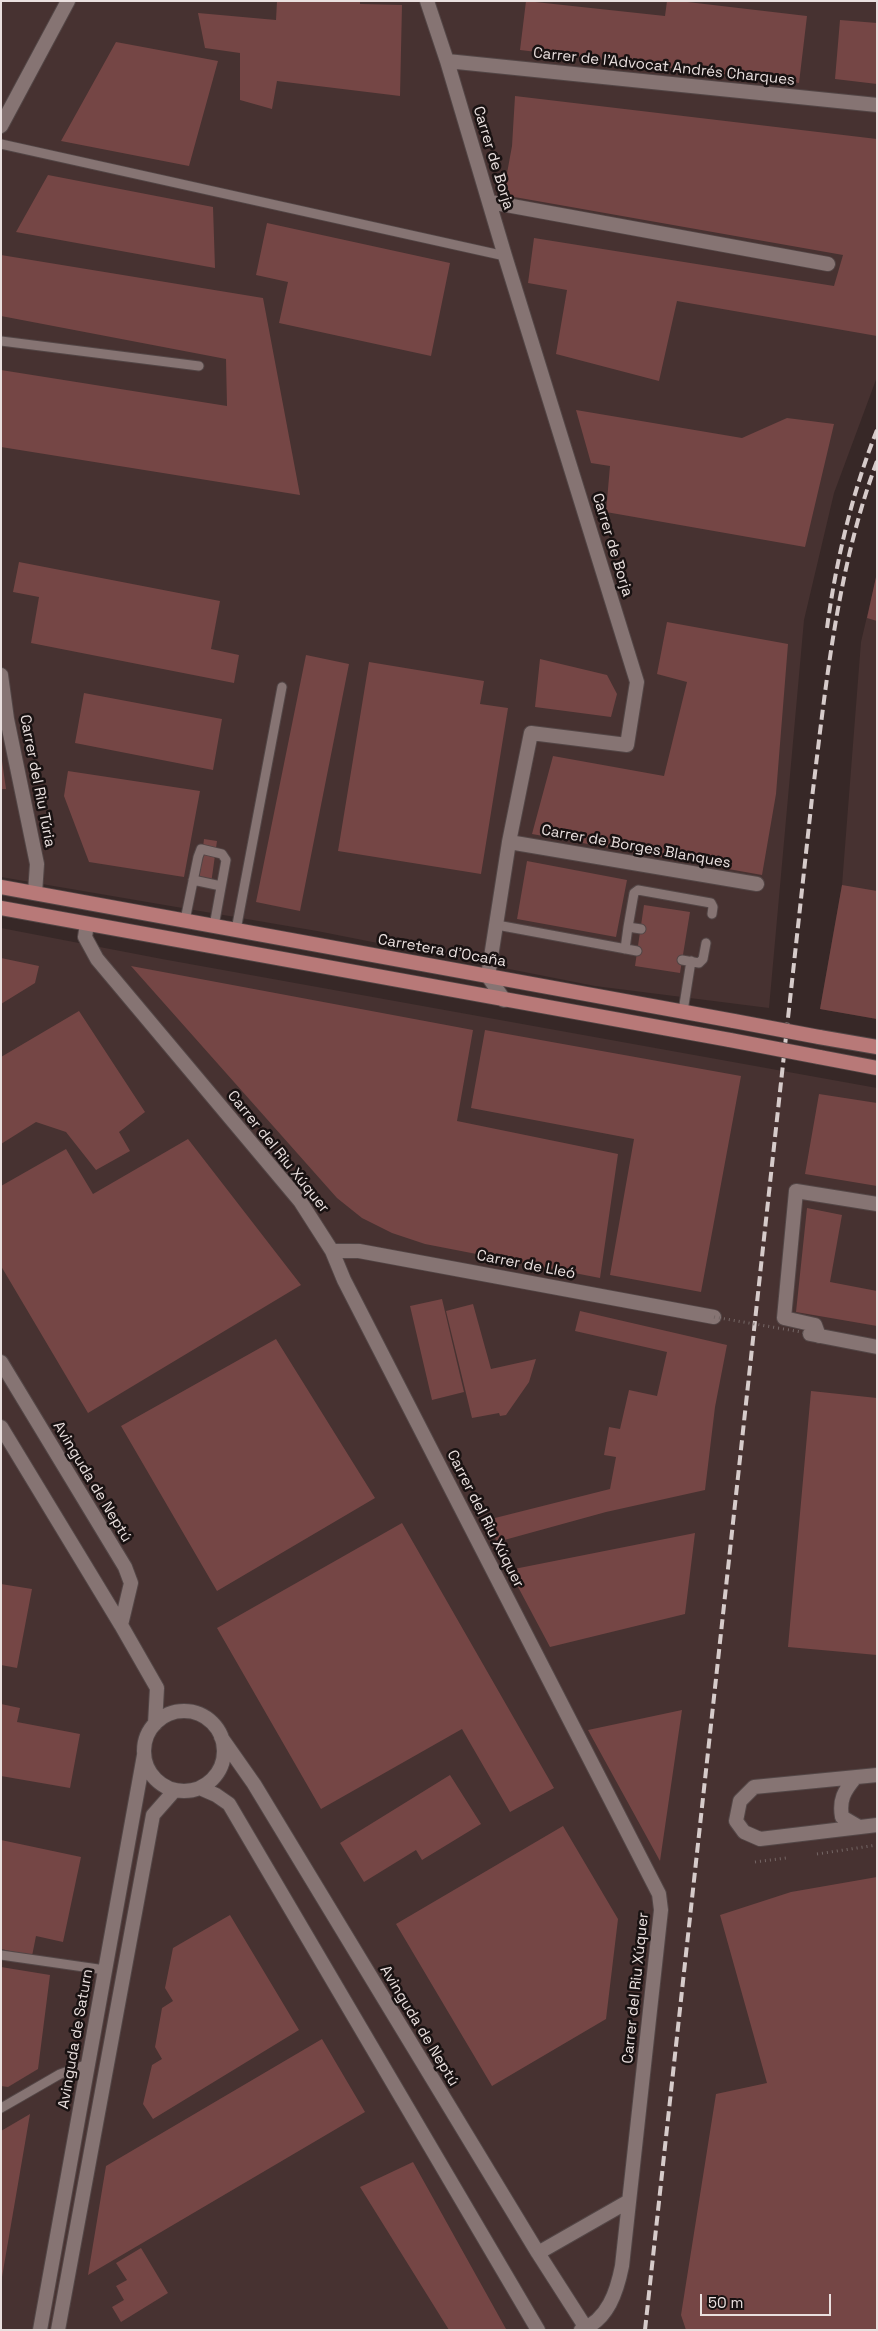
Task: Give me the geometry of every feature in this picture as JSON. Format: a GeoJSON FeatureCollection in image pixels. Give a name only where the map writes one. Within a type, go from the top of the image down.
{"type":"FeatureCollection","features":[{"type":"Feature","properties":{"kind":"main road","name":"Carretera d'Ocaña"},"geometry":{"type":"LineString","coordinates":[[1,887],[877,1047]]}},
{"type":"Feature","properties":{"kind":"main road"},"geometry":{"type":"LineString","coordinates":[[1,908],[877,1068]]}},
{"type":"Feature","properties":{"kind":"street"},"geometry":{"type":"LineString","coordinates":[[1,126],[68,1]]}},
{"type":"Feature","properties":{"kind":"street","name":"Carrer de Borja"},"geometry":{"type":"LineString","coordinates":[[427,1],[637,682],[627,746],[530,733],[509,842],[488,976]]}},
{"type":"Feature","properties":{"kind":"street","name":"Carrer de l'Advocat Andrés Charques"},"geometry":{"type":"LineString","coordinates":[[447,61],[877,106]]}},
{"type":"Feature","properties":{"kind":"street"},"geometry":{"type":"LineString","coordinates":[[490,202],[828,264]]}},
{"type":"Feature","properties":{"kind":"street","name":"Carrer del Riu Túria"},"geometry":{"type":"LineString","coordinates":[[1,675],[7,719],[37,864],[35,893]]}},
{"type":"Feature","properties":{"kind":"street","name":"Carrer de Borges Blanques"},"geometry":{"type":"LineString","coordinates":[[509,842],[757,884]]}},
{"type":"Feature","properties":{"kind":"street","name":"Carrer del Riu Xúquer"},"geometry":{"type":"LineString","coordinates":[[87,924],[85,937],[97,958],[300,1201],[332,1251],[344,1280],[659,1894],[661,1910],[622,2266],[617,2292],[604,2314],[584,2329]]}},
{"type":"Feature","properties":{"kind":"street"},"geometry":{"type":"LineString","coordinates":[[488,976],[504,1000]]}},
{"type":"Feature","properties":{"kind":"street"},"geometry":{"type":"LineString","coordinates":[[877,1204],[796,1191],[784,1318],[815,1325],[813,1335],[877,1347]]}},
{"type":"Feature","properties":{"kind":"street","name":"Carrer de Lleó"},"geometry":{"type":"LineString","coordinates":[[332,1251],[359,1250],[714,1317]]}},
{"type":"Feature","properties":{"kind":"street","name":"Avinguda de Neptú"},"geometry":{"type":"LineString","coordinates":[[1,1362],[125,1567],[131,1583],[121,1625]]}},
{"type":"Feature","properties":{"kind":"street"},"geometry":{"type":"LineString","coordinates":[[1,1427],[121,1625],[156,1688],[155,1724]]}},
{"type":"Feature","properties":{"kind":"street"},"geometry":{"type":"LineString","coordinates":[[178,1712],[192,1712],[209,1721],[221,1737],[223,1757],[221,1767],[212,1779],[200,1788],[175,1790],[163,1786],[154,1778],[147,1767],[144,1755],[146,1738],[155,1724],[166,1716],[178,1712]]}},
{"type":"Feature","properties":{"kind":"street","name":"Avinguda de Neptú"},"geometry":{"type":"LineString","coordinates":[[221,1737],[254,1784],[584,2329]]}},
{"type":"Feature","properties":{"kind":"street","name":"Avinguda de Saturn"},"geometry":{"type":"LineString","coordinates":[[40,2330],[144,1755]]}},
{"type":"Feature","properties":{"kind":"street"},"geometry":{"type":"LineString","coordinates":[[877,1775],[754,1787],[740,1801],[736,1821],[744,1832],[760,1839],[877,1825]]}},
{"type":"Feature","properties":{"kind":"street"},"geometry":{"type":"LineString","coordinates":[[855,1778],[844,1790],[840,1805],[842,1817],[859,1827]]}},
{"type":"Feature","properties":{"kind":"street"},"geometry":{"type":"LineString","coordinates":[[200,1788],[216,1795],[228,1804],[538,2330]]}},
{"type":"Feature","properties":{"kind":"street"},"geometry":{"type":"LineString","coordinates":[[58,2330],[153,1815],[175,1790]]}},
{"type":"Feature","properties":{"kind":"street"},"geometry":{"type":"LineString","coordinates":[[538,2253],[629,2201]]}},
{"type":"Feature","properties":{"kind":"lane"},"geometry":{"type":"LineString","coordinates":[[1,144],[505,256]]}},
{"type":"Feature","properties":{"kind":"lane"},"geometry":{"type":"LineString","coordinates":[[1,341],[198,366]]}},
{"type":"Feature","properties":{"kind":"lane"},"geometry":{"type":"LineString","coordinates":[[236,930],[282,687]]}},
{"type":"Feature","properties":{"kind":"lane"},"geometry":{"type":"LineString","coordinates":[[185,920],[201,849],[222,854],[226,860],[214,926]]}},
{"type":"Feature","properties":{"kind":"lane"},"geometry":{"type":"LineString","coordinates":[[193,880],[221,886]]}},
{"type":"Feature","properties":{"kind":"lane"},"geometry":{"type":"LineString","coordinates":[[625,949],[634,893],[638,890],[711,903],[713,907],[712,914]]}},
{"type":"Feature","properties":{"kind":"lane"},"geometry":{"type":"LineString","coordinates":[[496,925],[637,951]]}},
{"type":"Feature","properties":{"kind":"lane"},"geometry":{"type":"LineString","coordinates":[[628,927],[641,929]]}},
{"type":"Feature","properties":{"kind":"lane"},"geometry":{"type":"LineString","coordinates":[[683,1012],[686,961],[699,963],[703,959],[706,943]]}},
{"type":"Feature","properties":{"kind":"lane"},"geometry":{"type":"LineString","coordinates":[[1,1955],[105,1970]]}},
{"type":"Feature","properties":{"kind":"lane"},"geometry":{"type":"LineString","coordinates":[[1,2108],[60,2074],[88,2064]]}},
{"type":"Feature","properties":{"kind":"path"},"geometry":{"type":"LineString","coordinates":[[714,1317],[813,1335]]}},
{"type":"Feature","properties":{"kind":"path"},"geometry":{"type":"LineString","coordinates":[[817,1854],[877,1846]]}},
{"type":"Feature","properties":{"kind":"path"},"geometry":{"type":"LineString","coordinates":[[755,1862],[786,1858]]}},
{"type":"Feature","properties":{"kind":"shaded area"},"geometry":{"type":"Polygon","coordinates":[[[1,1],[877,1],[877,377],[834,493],[804,620],[769,1008],[595,986],[317,931],[1,877],[1,1]]]}},
{"type":"Feature","properties":{"kind":"shaded area"},"geometry":{"type":"Polygon","coordinates":[[[877,574],[877,1019],[820,1009],[842,885],[861,642],[877,574]]]}},
{"type":"Feature","properties":{"kind":"shaded area"},"geometry":{"type":"Polygon","coordinates":[[[1,928],[162,959],[877,1088],[877,2330],[1,2330],[1,928]]]}},
{"type":"Feature","properties":{"kind":"building"},"geometry":{"type":"Polygon","coordinates":[[[277,1],[360,1],[360,4],[402,5],[400,96],[277,81],[272,109],[240,100],[240,53],[205,48],[198,13],[276,20],[277,1]]]}},
{"type":"Feature","properties":{"kind":"building"},"geometry":{"type":"Polygon","coordinates":[[[526,1],[665,16],[667,1],[679,1],[807,16],[799,83],[520,50],[526,1]]]}},
{"type":"Feature","properties":{"kind":"building"},"geometry":{"type":"Polygon","coordinates":[[[840,20],[877,23],[877,84],[835,79],[840,20]]]}},
{"type":"Feature","properties":{"kind":"building"},"geometry":{"type":"Polygon","coordinates":[[[116,42],[218,61],[189,166],[61,141],[116,42]]]}},
{"type":"Feature","properties":{"kind":"building"},"geometry":{"type":"Polygon","coordinates":[[[515,96],[877,139],[877,336],[677,301],[659,381],[556,354],[567,290],[528,283],[534,238],[834,286],[843,255],[503,195],[512,146],[515,96]]]}},
{"type":"Feature","properties":{"kind":"building"},"geometry":{"type":"Polygon","coordinates":[[[48,175],[213,207],[215,268],[16,232],[48,175]]]}},
{"type":"Feature","properties":{"kind":"building"},"geometry":{"type":"Polygon","coordinates":[[[267,223],[450,263],[431,356],[279,323],[288,282],[256,275],[267,223]]]}},
{"type":"Feature","properties":{"kind":"building"},"geometry":{"type":"Polygon","coordinates":[[[1,255],[263,298],[300,495],[1,447],[1,370],[227,406],[226,359],[1,316],[1,255]]]}},
{"type":"Feature","properties":{"kind":"building"},"geometry":{"type":"Polygon","coordinates":[[[576,410],[742,438],[787,418],[834,424],[805,547],[606,512],[610,466],[591,463],[576,410]]]}},
{"type":"Feature","properties":{"kind":"building"},"geometry":{"type":"Polygon","coordinates":[[[19,562],[220,601],[211,649],[239,655],[234,683],[31,643],[39,597],[13,592],[19,562]]]}},
{"type":"Feature","properties":{"kind":"building"},"geometry":{"type":"Polygon","coordinates":[[[877,577],[877,621],[867,618],[877,577]]]}},
{"type":"Feature","properties":{"kind":"building"},"geometry":{"type":"Polygon","coordinates":[[[667,622],[788,644],[776,794],[762,875],[532,834],[553,756],[664,776],[687,682],[657,674],[667,622]]]}},
{"type":"Feature","properties":{"kind":"building"},"geometry":{"type":"Polygon","coordinates":[[[306,655],[349,664],[300,911],[256,902],[306,655]]]}},
{"type":"Feature","properties":{"kind":"building"},"geometry":{"type":"Polygon","coordinates":[[[540,659],[607,675],[617,694],[611,717],[535,707],[540,659]]]}},
{"type":"Feature","properties":{"kind":"building"},"geometry":{"type":"Polygon","coordinates":[[[369,662],[484,681],[480,704],[508,708],[481,874],[338,851],[369,662]]]}},
{"type":"Feature","properties":{"kind":"building"},"geometry":{"type":"Polygon","coordinates":[[[84,693],[222,719],[213,770],[75,743],[84,693]]]}},
{"type":"Feature","properties":{"kind":"building"},"geometry":{"type":"Polygon","coordinates":[[[2,761],[6,789],[1,789],[2,761]]]}},
{"type":"Feature","properties":{"kind":"building"},"geometry":{"type":"Polygon","coordinates":[[[68,771],[200,791],[184,877],[89,862],[64,796],[68,771]]]}},
{"type":"Feature","properties":{"kind":"building"},"geometry":{"type":"Polygon","coordinates":[[[204,839],[217,841],[211,884],[199,882],[204,839]]]}},
{"type":"Feature","properties":{"kind":"building"},"geometry":{"type":"Polygon","coordinates":[[[527,861],[627,880],[616,937],[517,919],[527,861]]]}},
{"type":"Feature","properties":{"kind":"building"},"geometry":{"type":"Polygon","coordinates":[[[842,885],[877,891],[877,1019],[820,1009],[842,885]]]}},
{"type":"Feature","properties":{"kind":"building"},"geometry":{"type":"Polygon","coordinates":[[[644,905],[690,912],[680,973],[635,966],[644,905]]]}},
{"type":"Feature","properties":{"kind":"building"},"geometry":{"type":"Polygon","coordinates":[[[1,958],[39,966],[35,983],[1,1004],[1,958]]]}},
{"type":"Feature","properties":{"kind":"building"},"geometry":{"type":"Polygon","coordinates":[[[131,966],[473,1030],[457,1121],[618,1154],[600,1278],[425,1244],[392,1233],[362,1218],[337,1198],[131,966]]]}},
{"type":"Feature","properties":{"kind":"building"},"geometry":{"type":"Polygon","coordinates":[[[79,1011],[145,1112],[119,1132],[130,1151],[96,1170],[66,1132],[36,1122],[1,1144],[1,1057],[79,1011]]]}},
{"type":"Feature","properties":{"kind":"building"},"geometry":{"type":"Polygon","coordinates":[[[485,1030],[741,1076],[701,1292],[610,1275],[634,1139],[471,1108],[485,1030]]]}},
{"type":"Feature","properties":{"kind":"building"},"geometry":{"type":"Polygon","coordinates":[[[819,1094],[877,1103],[877,1186],[805,1174],[819,1094]]]}},
{"type":"Feature","properties":{"kind":"building"},"geometry":{"type":"Polygon","coordinates":[[[188,1139],[301,1285],[88,1413],[1,1266],[1,1186],[66,1149],[93,1194],[188,1139]]]}},
{"type":"Feature","properties":{"kind":"building"},"geometry":{"type":"Polygon","coordinates":[[[807,1208],[842,1215],[830,1282],[877,1291],[877,1326],[796,1312],[807,1208]]]}},
{"type":"Feature","properties":{"kind":"building"},"geometry":{"type":"Polygon","coordinates":[[[442,1299],[464,1392],[432,1400],[410,1306],[442,1299]]]}},
{"type":"Feature","properties":{"kind":"building"},"geometry":{"type":"Polygon","coordinates":[[[473,1304],[491,1369],[536,1359],[529,1382],[506,1415],[500,1416],[499,1413],[472,1418],[446,1311],[473,1304]]]}},
{"type":"Feature","properties":{"kind":"building"},"geometry":{"type":"Polygon","coordinates":[[[580,1311],[727,1345],[715,1407],[705,1490],[606,1512],[497,1542],[487,1520],[610,1489],[616,1457],[604,1455],[609,1427],[620,1429],[629,1390],[657,1396],[667,1352],[575,1331],[580,1311]]]}},
{"type":"Feature","properties":{"kind":"building"},"geometry":{"type":"Polygon","coordinates":[[[276,1339],[375,1498],[217,1591],[121,1426],[276,1339]]]}},
{"type":"Feature","properties":{"kind":"building"},"geometry":{"type":"Polygon","coordinates":[[[811,1391],[877,1398],[877,1655],[788,1647],[811,1391]]]}},
{"type":"Feature","properties":{"kind":"building"},"geometry":{"type":"Polygon","coordinates":[[[402,1523],[554,1788],[510,1812],[462,1729],[321,1809],[217,1628],[402,1523]]]}},
{"type":"Feature","properties":{"kind":"building"},"geometry":{"type":"Polygon","coordinates":[[[695,1533],[685,1614],[550,1647],[509,1570],[695,1533]]]}},
{"type":"Feature","properties":{"kind":"building"},"geometry":{"type":"Polygon","coordinates":[[[1,1584],[32,1589],[17,1668],[1,1665],[1,1584]]]}},
{"type":"Feature","properties":{"kind":"building"},"geometry":{"type":"Polygon","coordinates":[[[1,1704],[20,1708],[17,1722],[80,1734],[70,1788],[1,1776],[1,1704]]]}},
{"type":"Feature","properties":{"kind":"building"},"geometry":{"type":"Polygon","coordinates":[[[682,1710],[660,1861],[588,1730],[682,1710]]]}},
{"type":"Feature","properties":{"kind":"building"},"geometry":{"type":"Polygon","coordinates":[[[450,1775],[481,1824],[422,1860],[416,1850],[364,1882],[340,1843],[450,1775]]]}},
{"type":"Feature","properties":{"kind":"building"},"geometry":{"type":"Polygon","coordinates":[[[563,1826],[618,1919],[606,2019],[492,2086],[396,1924],[563,1826]]]}},
{"type":"Feature","properties":{"kind":"building"},"geometry":{"type":"Polygon","coordinates":[[[1,1840],[81,1857],[63,1942],[36,1936],[32,1956],[1,1949],[1,1840]]]}},
{"type":"Feature","properties":{"kind":"building"},"geometry":{"type":"Polygon","coordinates":[[[877,1877],[877,2330],[686,2330],[681,2315],[716,2094],[767,2083],[720,1915],[791,1892],[877,1877]]]}},
{"type":"Feature","properties":{"kind":"building"},"geometry":{"type":"Polygon","coordinates":[[[230,1915],[299,2030],[153,2119],[143,2104],[152,2065],[162,2059],[155,2047],[162,2008],[173,2001],[165,1988],[173,1948],[230,1915]]]}},
{"type":"Feature","properties":{"kind":"building"},"geometry":{"type":"Polygon","coordinates":[[[1,1967],[50,1975],[38,2069],[8,2087],[1,2086],[1,1967]]]}},
{"type":"Feature","properties":{"kind":"building"},"geometry":{"type":"Polygon","coordinates":[[[322,2039],[365,2112],[88,2275],[106,2166],[322,2039]]]}},
{"type":"Feature","properties":{"kind":"building"},"geometry":{"type":"Polygon","coordinates":[[[30,2114],[2,2277],[1,2277],[1,2131],[30,2114]]]}},
{"type":"Feature","properties":{"kind":"building"},"geometry":{"type":"Polygon","coordinates":[[[413,2162],[506,2329],[449,2330],[360,2187],[413,2162]]]}},
{"type":"Feature","properties":{"kind":"building"},"geometry":{"type":"Polygon","coordinates":[[[141,2248],[168,2293],[121,2322],[112,2307],[124,2300],[116,2286],[127,2280],[116,2263],[141,2248]]]}},
{"type":"Feature","properties":{"kind":"railway"},"geometry":{"type":"LineString","coordinates":[[827,628],[846,528],[860,478],[877,430]]}},
{"type":"Feature","properties":{"kind":"railway"},"geometry":{"type":"LineString","coordinates":[[645,2330],[822,712],[835,627],[852,543],[877,461]]}}]}
